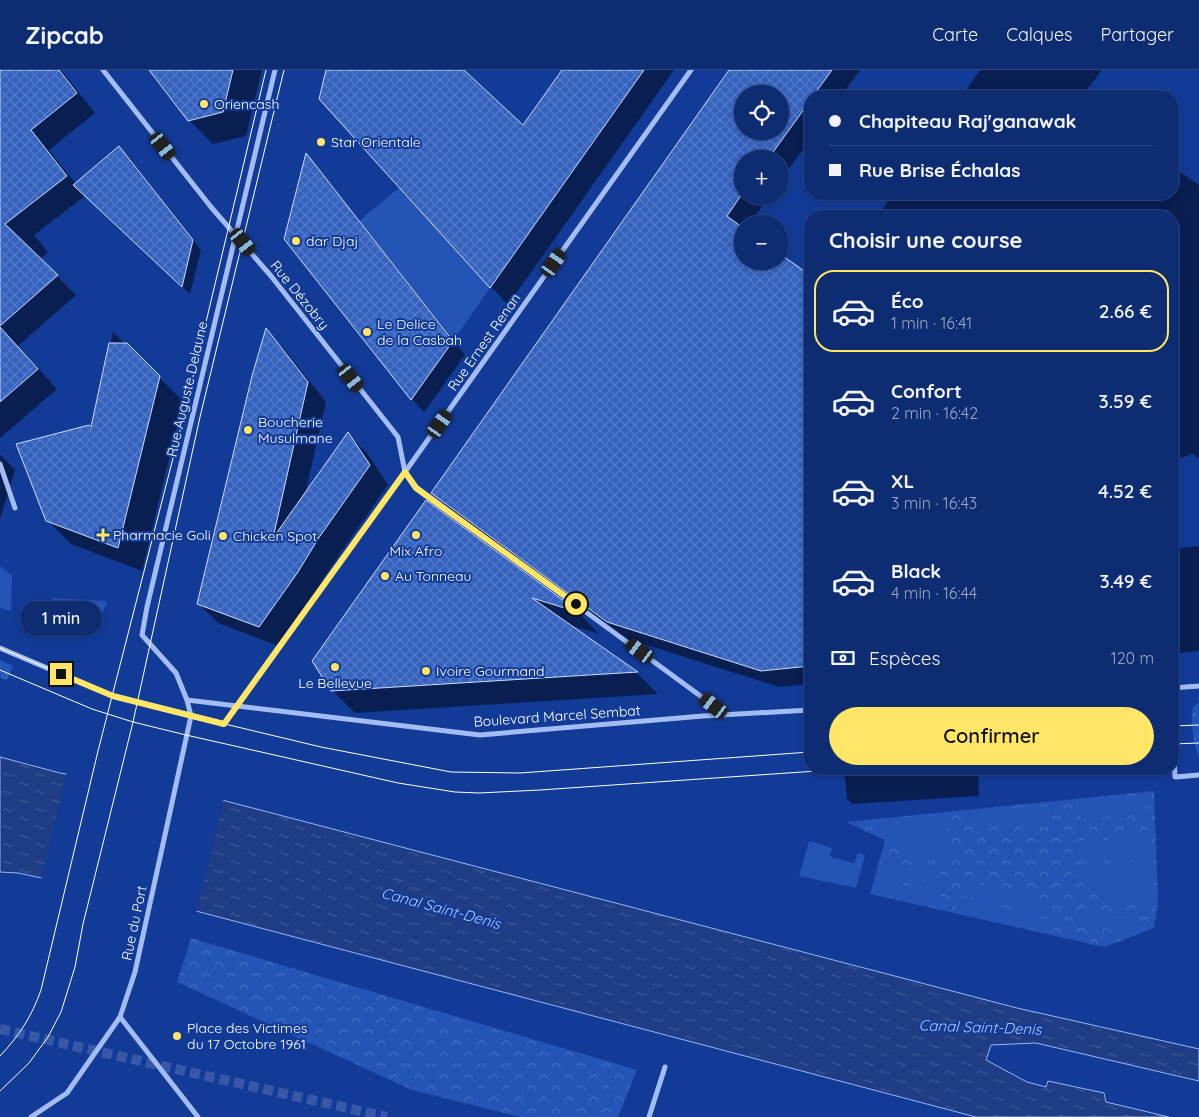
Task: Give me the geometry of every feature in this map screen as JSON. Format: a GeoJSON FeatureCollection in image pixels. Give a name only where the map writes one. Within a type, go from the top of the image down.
{"type":"FeatureCollection","features":[{"type":"Feature","properties":{"kind":"street","name":"Rue Dézobry"},"geometry":{"type":"LineString","coordinates":[[103,70],[211,207],[271,276],[398,437],[405,472]]}},
{"type":"Feature","properties":{"kind":"street","name":"Rue Auguste Delaune"},"geometry":{"type":"LineString","coordinates":[[187,700],[176,673],[142,635],[147,607],[274,70]]}},
{"type":"Feature","properties":{"kind":"street","name":"Rue Ernest Renan"},"geometry":{"type":"LineString","coordinates":[[191,716],[224,724],[691,70]]}},
{"type":"Feature","properties":{"kind":"street"},"geometry":{"type":"LineString","coordinates":[[0,464],[16,508]]}},
{"type":"Feature","properties":{"kind":"street"},"geometry":{"type":"LineString","coordinates":[[405,472],[416,488],[725,714]]}},
{"type":"Feature","properties":{"kind":"street"},"geometry":{"type":"LineString","coordinates":[[0,648],[113,696],[191,716]]}},
{"type":"Feature","properties":{"kind":"street"},"geometry":{"type":"LineString","coordinates":[[1179,687],[1199,686]]}},
{"type":"Feature","properties":{"kind":"street","name":"Boulevard Marcel Sembat"},"geometry":{"type":"LineString","coordinates":[[187,700],[480,735],[725,714],[804,710]]}},
{"type":"Feature","properties":{"kind":"street","name":"Rue du Port"},"geometry":{"type":"LineString","coordinates":[[31,1117],[67,1093],[120,1017],[136,972],[191,716],[187,700]]}},
{"type":"Feature","properties":{"kind":"street"},"geometry":{"type":"LineString","coordinates":[[1176,775],[1199,775]]}},
{"type":"Feature","properties":{"kind":"street"},"geometry":{"type":"LineString","coordinates":[[120,1017],[198,1117]]}},
{"type":"Feature","properties":{"kind":"street"},"geometry":{"type":"LineString","coordinates":[[649,1117],[665,1067]]}},
{"type":"Feature","properties":{"kind":"green space"},"geometry":{"type":"Polygon","coordinates":[[[399,188],[490,288],[453,341],[359,221],[399,188]]]}},
{"type":"Feature","properties":{"kind":"green space"},"geometry":{"type":"Polygon","coordinates":[[[0,566],[12,575],[11,611],[0,608],[0,566]]]}},
{"type":"Feature","properties":{"kind":"green space"},"geometry":{"type":"Polygon","coordinates":[[[52,598],[107,601],[94,635],[57,623],[52,598]]]}},
{"type":"Feature","properties":{"kind":"green space"},"geometry":{"type":"Polygon","coordinates":[[[0,660],[13,666],[7,680],[0,678],[0,660]]]}},
{"type":"Feature","properties":{"kind":"green space"},"geometry":{"type":"Polygon","coordinates":[[[1199,702],[1199,756],[1194,740],[1192,712],[1199,702]]]}},
{"type":"Feature","properties":{"kind":"green space"},"geometry":{"type":"Polygon","coordinates":[[[1154,791],[1158,903],[1154,928],[1104,947],[870,894],[885,840],[846,822],[1154,791]]]}},
{"type":"Feature","properties":{"kind":"green space"},"geometry":{"type":"Polygon","coordinates":[[[1145,799],[1146,813],[1080,819],[1079,804],[1145,799]]]}},
{"type":"Feature","properties":{"kind":"green space"},"geometry":{"type":"Polygon","coordinates":[[[1052,806],[1053,820],[964,827],[963,813],[1052,806]]]}},
{"type":"Feature","properties":{"kind":"green space"},"geometry":{"type":"Polygon","coordinates":[[[945,815],[946,830],[887,834],[885,819],[945,815]]]}},
{"type":"Feature","properties":{"kind":"green space"},"geometry":{"type":"Polygon","coordinates":[[[1148,837],[1149,855],[1083,860],[1082,842],[1148,837]]]}},
{"type":"Feature","properties":{"kind":"green space"},"geometry":{"type":"Polygon","coordinates":[[[891,838],[948,838],[948,860],[888,845],[891,838]]]}},
{"type":"Feature","properties":{"kind":"green space"},"geometry":{"type":"Polygon","coordinates":[[[809,841],[832,848],[830,855],[833,858],[854,863],[858,853],[865,855],[856,888],[799,876],[809,841]]]}},
{"type":"Feature","properties":{"kind":"green space"},"geometry":{"type":"Polygon","coordinates":[[[1153,860],[1156,909],[1085,892],[1083,865],[1153,860]]]}},
{"type":"Feature","properties":{"kind":"green space"},"geometry":{"type":"Polygon","coordinates":[[[883,861],[945,875],[941,889],[879,875],[883,861]]]}},
{"type":"Feature","properties":{"kind":"green space"},"geometry":{"type":"Polygon","coordinates":[[[877,879],[941,895],[938,907],[874,892],[877,879]]]}},
{"type":"Feature","properties":{"kind":"green space"},"geometry":{"type":"Polygon","coordinates":[[[962,880],[1054,901],[1050,915],[959,894],[962,880]]]}},
{"type":"Feature","properties":{"kind":"green space"},"geometry":{"type":"Polygon","coordinates":[[[958,897],[1050,920],[1047,933],[955,911],[958,897]]]}},
{"type":"Feature","properties":{"kind":"green space"},"geometry":{"type":"Polygon","coordinates":[[[1082,908],[1151,926],[1130,935],[1078,922],[1082,908]]]}},
{"type":"Feature","properties":{"kind":"green space"},"geometry":{"type":"Polygon","coordinates":[[[191,938],[637,1070],[618,1117],[520,1117],[412,1090],[177,982],[191,938]]]}},
{"type":"Feature","properties":{"kind":"water","name":"Canal Saint-Denis"},"geometry":{"type":"Polygon","coordinates":[[[0,757],[60,773],[218,799],[1017,1008],[1199,1049],[1199,1081],[1036,1043],[991,1045],[986,1060],[1027,1082],[1046,1087],[1048,1081],[1104,1093],[1106,1102],[1169,1117],[976,1117],[196,911],[18,873],[0,872],[0,757]]]}},
{"type":"Feature","properties":{"kind":"pier"},"geometry":{"type":"Polygon","coordinates":[[[67,771],[224,798],[196,914],[41,880],[67,771]]]}},
{"type":"Feature","properties":{"kind":"building"},"geometry":{"type":"Polygon","coordinates":[[[0,70],[59,70],[77,93],[31,130],[67,176],[5,224],[58,275],[0,326],[0,70]]]}},
{"type":"Feature","properties":{"kind":"building"},"geometry":{"type":"Polygon","coordinates":[[[149,70],[233,70],[223,112],[188,121],[149,70]]]}},
{"type":"Feature","properties":{"kind":"building"},"geometry":{"type":"Polygon","coordinates":[[[326,70],[464,70],[523,125],[562,70],[644,70],[490,288],[319,99],[326,70]]]}},
{"type":"Feature","properties":{"kind":"building"},"geometry":{"type":"Polygon","coordinates":[[[729,70],[832,70],[817,90],[804,90],[804,109],[789,130],[789,85],[734,85],[734,140],[782,140],[775,150],[734,150],[734,205],[727,216],[734,221],[734,270],[789,270],[789,260],[804,271],[804,667],[761,671],[607,622],[431,493],[729,70]]]}},
{"type":"Feature","properties":{"kind":"building"},"geometry":{"type":"Polygon","coordinates":[[[119,146],[193,240],[182,287],[73,185],[119,146]]]}},
{"type":"Feature","properties":{"kind":"building"},"geometry":{"type":"Polygon","coordinates":[[[306,153],[453,341],[411,400],[284,239],[306,153]]]}},
{"type":"Feature","properties":{"kind":"building"},"geometry":{"type":"Polygon","coordinates":[[[0,327],[38,369],[0,402],[0,327]]]}},
{"type":"Feature","properties":{"kind":"building"},"geometry":{"type":"Polygon","coordinates":[[[266,328],[308,382],[273,538],[348,432],[370,465],[259,627],[197,604],[252,376],[266,328]]]}},
{"type":"Feature","properties":{"kind":"building"},"geometry":{"type":"Polygon","coordinates":[[[109,343],[127,343],[160,376],[118,548],[46,521],[16,444],[89,425],[91,427],[109,343]]]}},
{"type":"Feature","properties":{"kind":"building"},"geometry":{"type":"Polygon","coordinates":[[[426,500],[581,613],[532,598],[638,672],[331,691],[312,661],[426,500]]]}},
{"type":"Feature","properties":{"kind":"tunnel"},"geometry":{"type":"LineString","coordinates":[[0,1029],[387,1117]]}},
{"type":"Feature","properties":{"kind":"tram line"},"geometry":{"type":"LineString","coordinates":[[0,1056],[24,1025],[41,990],[98,751],[181,427],[266,70]]}},
{"type":"Feature","properties":{"kind":"tram line"},"geometry":{"type":"LineString","coordinates":[[0,1091],[29,1063],[48,1037],[61,1012],[75,967],[83,924],[133,722],[200,417],[284,70]]}},
{"type":"Feature","properties":{"kind":"tram line"},"geometry":{"type":"LineString","coordinates":[[0,648],[113,696],[137,703],[321,747],[451,772],[520,773],[804,752]]}},
{"type":"Feature","properties":{"kind":"tram line"},"geometry":{"type":"LineString","coordinates":[[0,670],[92,709],[133,722],[398,783],[455,792],[479,793],[540,790],[804,772]]}},
{"type":"Feature","properties":{"kind":"tram line"},"geometry":{"type":"LineString","coordinates":[[1179,726],[1199,725]]}},
{"type":"Feature","properties":{"kind":"tram line"},"geometry":{"type":"LineString","coordinates":[[1179,744],[1199,743]]}},
{"type":"Feature","properties":{"kind":"place","name":"Oriencash"},"geometry":{"type":"Point","coordinates":[204,104]}},
{"type":"Feature","properties":{"kind":"place","name":"Star Orientale"},"geometry":{"type":"Point","coordinates":[321,142]}},
{"type":"Feature","properties":{"kind":"place","name":"dar Djaj"},"geometry":{"type":"Point","coordinates":[296,241]}},
{"type":"Feature","properties":{"kind":"place","name":"Le Delice de la Casbah"},"geometry":{"type":"Point","coordinates":[367,332]}},
{"type":"Feature","properties":{"kind":"place","name":"Boucherie Musulmane"},"geometry":{"type":"Point","coordinates":[248,430]}},
{"type":"Feature","properties":{"kind":"place","name":"Pharmacie Goli"},"geometry":{"type":"Point","coordinates":[103,535]}},
{"type":"Feature","properties":{"kind":"place","name":"Mix Afro"},"geometry":{"type":"Point","coordinates":[416,535]}},
{"type":"Feature","properties":{"kind":"place","name":"Chicken Spot"},"geometry":{"type":"Point","coordinates":[223,536]}},
{"type":"Feature","properties":{"kind":"place","name":"Au Tonneau"},"geometry":{"type":"Point","coordinates":[385,576]}},
{"type":"Feature","properties":{"kind":"place","name":"Le Bellevue"},"geometry":{"type":"Point","coordinates":[335,667]}},
{"type":"Feature","properties":{"kind":"place","name":"Ivoire Gourmand"},"geometry":{"type":"Point","coordinates":[426,671]}},
{"type":"Feature","properties":{"kind":"place","name":"Place des Victimes du 17 Octobre 1961"},"geometry":{"type":"Point","coordinates":[177,1036]}},
{"type":"Feature","properties":{"kind":"route"},"geometry":{"type":"LineString","coordinates":[[61,674],[113,696],[224,724],[405,472],[416,488],[576,604]]}}]}
